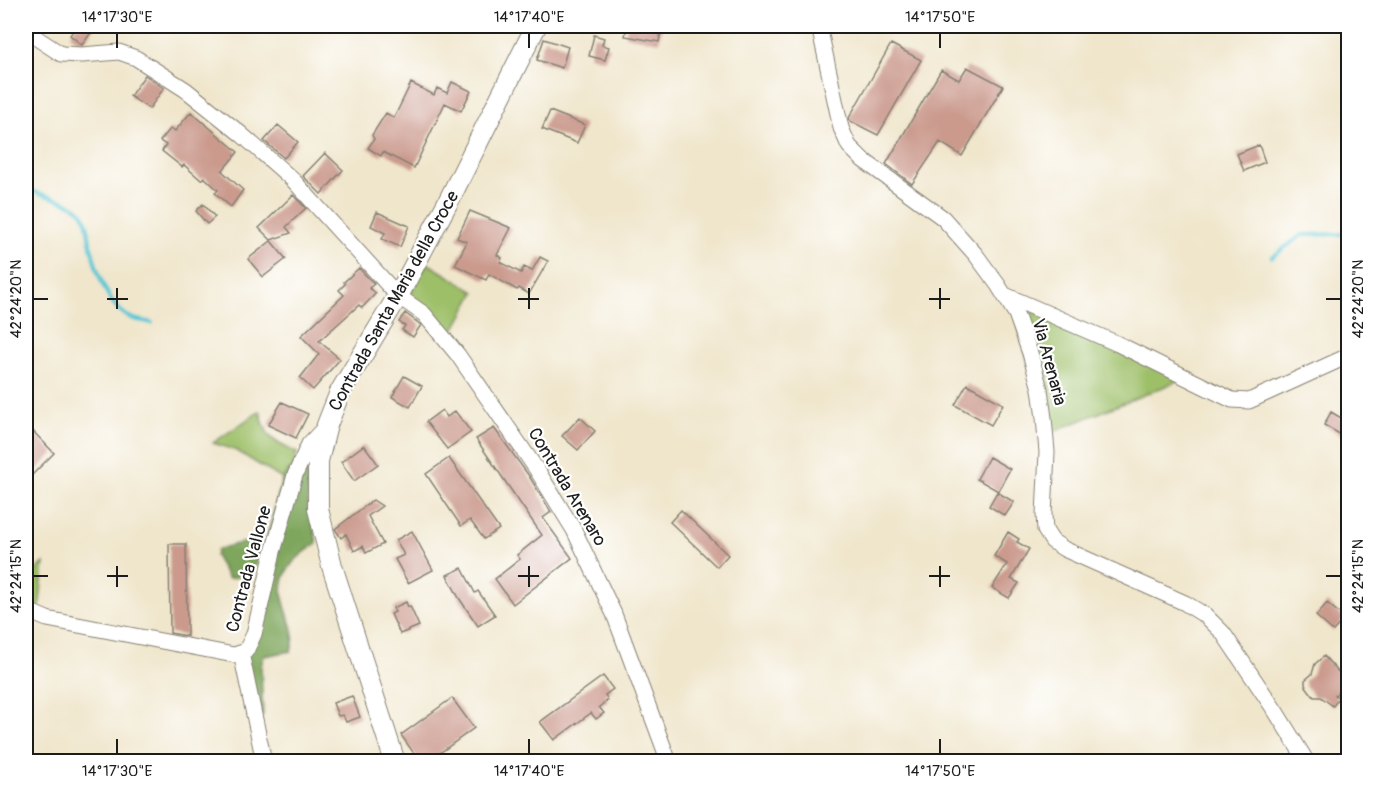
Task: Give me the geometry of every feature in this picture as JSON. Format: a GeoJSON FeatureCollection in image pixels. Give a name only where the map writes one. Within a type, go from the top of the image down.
{"type":"FeatureCollection","features":[{"type":"Feature","properties":{"kind":"main road","name":"Contrada Santa Maria della Croce"},"geometry":{"type":"LineString","coordinates":[[395,762],[332,566],[318,509],[318,461],[327,425],[340,392],[398,296],[462,177],[536,26]]}},
{"type":"Feature","properties":{"kind":"street","name":"Via Arenaria"},"geometry":{"type":"LineString","coordinates":[[819,26],[841,128],[849,146],[862,160],[943,218],[976,255],[1016,314],[1040,389],[1047,452],[1045,530],[1052,541],[1064,549],[1185,603],[1206,616],[1223,633],[1307,762]]}},
{"type":"Feature","properties":{"kind":"street","name":"Contrada Arenaro"},"geometry":{"type":"LineString","coordinates":[[26,31],[61,54],[118,52],[136,58],[186,90],[241,134],[292,180],[398,296],[424,314],[458,355],[537,470],[574,530],[614,614],[669,762]]}},
{"type":"Feature","properties":{"kind":"street"},"geometry":{"type":"LineString","coordinates":[[1005,295],[1118,344],[1232,400],[1249,401],[1348,356]]}},
{"type":"Feature","properties":{"kind":"street","name":"Contrada Vallone"},"geometry":{"type":"LineString","coordinates":[[26,610],[58,621],[234,655],[246,651],[254,634],[273,552],[295,475],[309,444],[327,425]]}},
{"type":"Feature","properties":{"kind":"street"},"geometry":{"type":"LineString","coordinates":[[241,653],[264,762]]}},
{"type":"Feature","properties":{"kind":"green space"},"geometry":{"type":"Polygon","coordinates":[[[427,263],[475,292],[449,339],[409,296],[427,263]]]}},
{"type":"Feature","properties":{"kind":"green space"},"geometry":{"type":"Polygon","coordinates":[[[1012,302],[1183,379],[1047,434],[1012,302]]]}},
{"type":"Feature","properties":{"kind":"green space"},"geometry":{"type":"Polygon","coordinates":[[[260,411],[271,438],[297,453],[293,468],[282,479],[237,451],[213,443],[260,411]]]}},
{"type":"Feature","properties":{"kind":"green space"},"geometry":{"type":"Polygon","coordinates":[[[300,464],[307,464],[308,501],[317,543],[296,559],[284,577],[283,599],[293,630],[293,641],[291,651],[264,656],[261,666],[263,715],[259,716],[244,656],[271,569],[263,555],[249,572],[228,578],[215,556],[217,550],[241,543],[265,546],[282,479],[287,472],[300,464]]]}},
{"type":"Feature","properties":{"kind":"green space"},"geometry":{"type":"Polygon","coordinates":[[[44,563],[39,612],[26,607],[26,565],[35,571],[44,563]]]}},
{"type":"Feature","properties":{"kind":"building"},"geometry":{"type":"Polygon","coordinates":[[[76,26],[96,26],[82,45],[70,35],[76,26]]]}},
{"type":"Feature","properties":{"kind":"building"},"geometry":{"type":"Polygon","coordinates":[[[627,26],[662,26],[659,42],[625,36],[627,26]]]}},
{"type":"Feature","properties":{"kind":"building"},"geometry":{"type":"Polygon","coordinates":[[[594,35],[604,38],[602,45],[609,47],[605,60],[589,56],[594,35]]]}},
{"type":"Feature","properties":{"kind":"building"},"geometry":{"type":"Polygon","coordinates":[[[544,39],[568,47],[562,68],[537,60],[544,39]]]}},
{"type":"Feature","properties":{"kind":"building"},"geometry":{"type":"Polygon","coordinates":[[[891,44],[921,60],[878,135],[850,121],[849,118],[891,44]]]}},
{"type":"Feature","properties":{"kind":"building"},"geometry":{"type":"Polygon","coordinates":[[[967,67],[1003,86],[962,156],[940,142],[912,184],[886,164],[941,70],[959,80],[967,67]]]}},
{"type":"Feature","properties":{"kind":"building"},"geometry":{"type":"Polygon","coordinates":[[[145,75],[164,88],[149,109],[130,96],[145,75]]]}},
{"type":"Feature","properties":{"kind":"building"},"geometry":{"type":"Polygon","coordinates":[[[452,82],[471,91],[461,111],[445,103],[414,168],[383,152],[381,156],[368,148],[374,139],[372,135],[386,113],[394,118],[411,83],[434,95],[437,88],[447,93],[452,82]]]}},
{"type":"Feature","properties":{"kind":"building"},"geometry":{"type":"Polygon","coordinates":[[[550,111],[585,125],[577,143],[542,129],[550,111]]]}},
{"type":"Feature","properties":{"kind":"building"},"geometry":{"type":"Polygon","coordinates":[[[191,112],[238,152],[222,171],[243,190],[231,207],[215,193],[218,190],[204,177],[201,180],[184,165],[182,167],[162,151],[166,145],[160,141],[171,128],[175,131],[191,112]]]}},
{"type":"Feature","properties":{"kind":"building"},"geometry":{"type":"Polygon","coordinates":[[[278,125],[298,142],[284,158],[264,141],[278,125]]]}},
{"type":"Feature","properties":{"kind":"building"},"geometry":{"type":"Polygon","coordinates":[[[1259,145],[1265,162],[1244,171],[1237,154],[1259,145]]]}},
{"type":"Feature","properties":{"kind":"building"},"geometry":{"type":"Polygon","coordinates":[[[325,153],[343,170],[321,194],[303,176],[325,153]]]}},
{"type":"Feature","properties":{"kind":"building"},"geometry":{"type":"Polygon","coordinates":[[[293,195],[306,208],[286,227],[291,233],[271,240],[259,228],[293,195]]]}},
{"type":"Feature","properties":{"kind":"building"},"geometry":{"type":"Polygon","coordinates":[[[203,204],[215,217],[207,224],[196,211],[203,204]]]}},
{"type":"Feature","properties":{"kind":"building"},"geometry":{"type":"Polygon","coordinates":[[[470,211],[511,228],[497,255],[502,258],[500,262],[521,273],[524,267],[532,271],[540,257],[548,261],[529,294],[489,274],[486,280],[455,265],[467,242],[457,238],[470,211]]]}},
{"type":"Feature","properties":{"kind":"building"},"geometry":{"type":"Polygon","coordinates":[[[377,212],[409,226],[400,247],[382,239],[385,233],[371,226],[377,212]]]}},
{"type":"Feature","properties":{"kind":"building"},"geometry":{"type":"Polygon","coordinates":[[[271,241],[286,259],[263,277],[248,259],[271,241]]]}},
{"type":"Feature","properties":{"kind":"building"},"geometry":{"type":"Polygon","coordinates":[[[359,268],[374,284],[369,288],[376,293],[362,308],[359,305],[319,341],[340,359],[313,390],[300,378],[319,354],[301,336],[344,295],[339,290],[359,268]]]}},
{"type":"Feature","properties":{"kind":"building"},"geometry":{"type":"Polygon","coordinates":[[[405,313],[421,325],[413,337],[402,330],[405,326],[399,322],[405,313]]]}},
{"type":"Feature","properties":{"kind":"building"},"geometry":{"type":"Polygon","coordinates":[[[404,376],[422,386],[410,407],[392,397],[404,376]]]}},
{"type":"Feature","properties":{"kind":"building"},"geometry":{"type":"Polygon","coordinates":[[[967,384],[1003,404],[991,425],[955,405],[967,384]]]}},
{"type":"Feature","properties":{"kind":"building"},"geometry":{"type":"Polygon","coordinates":[[[282,402],[308,414],[296,438],[268,425],[282,402]]]}},
{"type":"Feature","properties":{"kind":"building"},"geometry":{"type":"Polygon","coordinates":[[[442,410],[447,417],[455,411],[471,432],[447,449],[426,422],[442,410]]]}},
{"type":"Feature","properties":{"kind":"building"},"geometry":{"type":"Polygon","coordinates":[[[1331,412],[1348,422],[1348,439],[1324,425],[1331,412]]]}},
{"type":"Feature","properties":{"kind":"building"},"geometry":{"type":"Polygon","coordinates":[[[580,417],[595,431],[578,450],[562,436],[580,417]]]}},
{"type":"Feature","properties":{"kind":"building"},"geometry":{"type":"Polygon","coordinates":[[[26,424],[54,453],[26,481],[26,424]]]}},
{"type":"Feature","properties":{"kind":"building"},"geometry":{"type":"Polygon","coordinates":[[[494,428],[529,476],[551,512],[543,518],[572,558],[513,604],[495,579],[520,559],[517,555],[542,535],[476,439],[494,428]]]}},
{"type":"Feature","properties":{"kind":"building"},"geometry":{"type":"Polygon","coordinates":[[[364,445],[378,464],[354,481],[341,462],[364,445]]]}},
{"type":"Feature","properties":{"kind":"building"},"geometry":{"type":"Polygon","coordinates":[[[989,457],[1010,469],[998,491],[977,479],[989,457]]]}},
{"type":"Feature","properties":{"kind":"building"},"geometry":{"type":"Polygon","coordinates":[[[449,458],[499,529],[484,539],[470,520],[461,526],[426,474],[449,458]]]}},
{"type":"Feature","properties":{"kind":"building"},"geometry":{"type":"Polygon","coordinates":[[[997,492],[1014,502],[1005,516],[989,506],[997,492]]]}},
{"type":"Feature","properties":{"kind":"building"},"geometry":{"type":"Polygon","coordinates":[[[373,500],[382,506],[368,516],[383,544],[366,553],[363,546],[354,551],[346,534],[341,538],[335,529],[373,500]]]}},
{"type":"Feature","properties":{"kind":"building"},"geometry":{"type":"Polygon","coordinates":[[[681,510],[728,555],[717,567],[670,522],[681,510]]]}},
{"type":"Feature","properties":{"kind":"building"},"geometry":{"type":"Polygon","coordinates":[[[412,531],[433,570],[408,583],[395,559],[404,555],[396,540],[412,531]]]}},
{"type":"Feature","properties":{"kind":"building"},"geometry":{"type":"Polygon","coordinates":[[[1008,532],[1019,539],[1017,542],[1029,549],[1011,579],[1019,583],[1009,598],[992,588],[1007,564],[994,556],[1008,532]]]}},
{"type":"Feature","properties":{"kind":"building"},"geometry":{"type":"Polygon","coordinates":[[[169,544],[186,544],[187,636],[170,633],[169,544]]]}},
{"type":"Feature","properties":{"kind":"building"},"geometry":{"type":"Polygon","coordinates":[[[462,568],[475,593],[478,591],[495,615],[478,626],[447,575],[462,568]]]}},
{"type":"Feature","properties":{"kind":"building"},"geometry":{"type":"Polygon","coordinates":[[[406,602],[419,626],[400,634],[391,614],[395,612],[393,608],[406,602]]]}},
{"type":"Feature","properties":{"kind":"building"},"geometry":{"type":"Polygon","coordinates":[[[1327,603],[1345,618],[1333,631],[1316,616],[1327,603]]]}},
{"type":"Feature","properties":{"kind":"building"},"geometry":{"type":"Polygon","coordinates":[[[1324,656],[1348,683],[1335,695],[1339,698],[1333,706],[1321,697],[1314,697],[1305,685],[1305,680],[1312,674],[1315,664],[1324,656]]]}},
{"type":"Feature","properties":{"kind":"building"},"geometry":{"type":"Polygon","coordinates":[[[603,676],[613,689],[605,695],[608,700],[599,707],[604,713],[596,719],[591,713],[554,740],[540,722],[603,676]]]}},
{"type":"Feature","properties":{"kind":"building"},"geometry":{"type":"Polygon","coordinates":[[[352,696],[360,717],[346,722],[343,715],[338,716],[333,703],[352,696]]]}},
{"type":"Feature","properties":{"kind":"building"},"geometry":{"type":"Polygon","coordinates":[[[452,698],[474,728],[440,753],[446,762],[420,762],[401,735],[452,698]]]}},
{"type":"Feature","properties":{"kind":"waterway"},"geometry":{"type":"LineString","coordinates":[[26,188],[79,209],[86,220],[99,274],[116,307],[134,319],[152,323]]}},
{"type":"Feature","properties":{"kind":"waterway"},"geometry":{"type":"LineString","coordinates":[[1272,257],[1302,235],[1348,234]]}}]}
